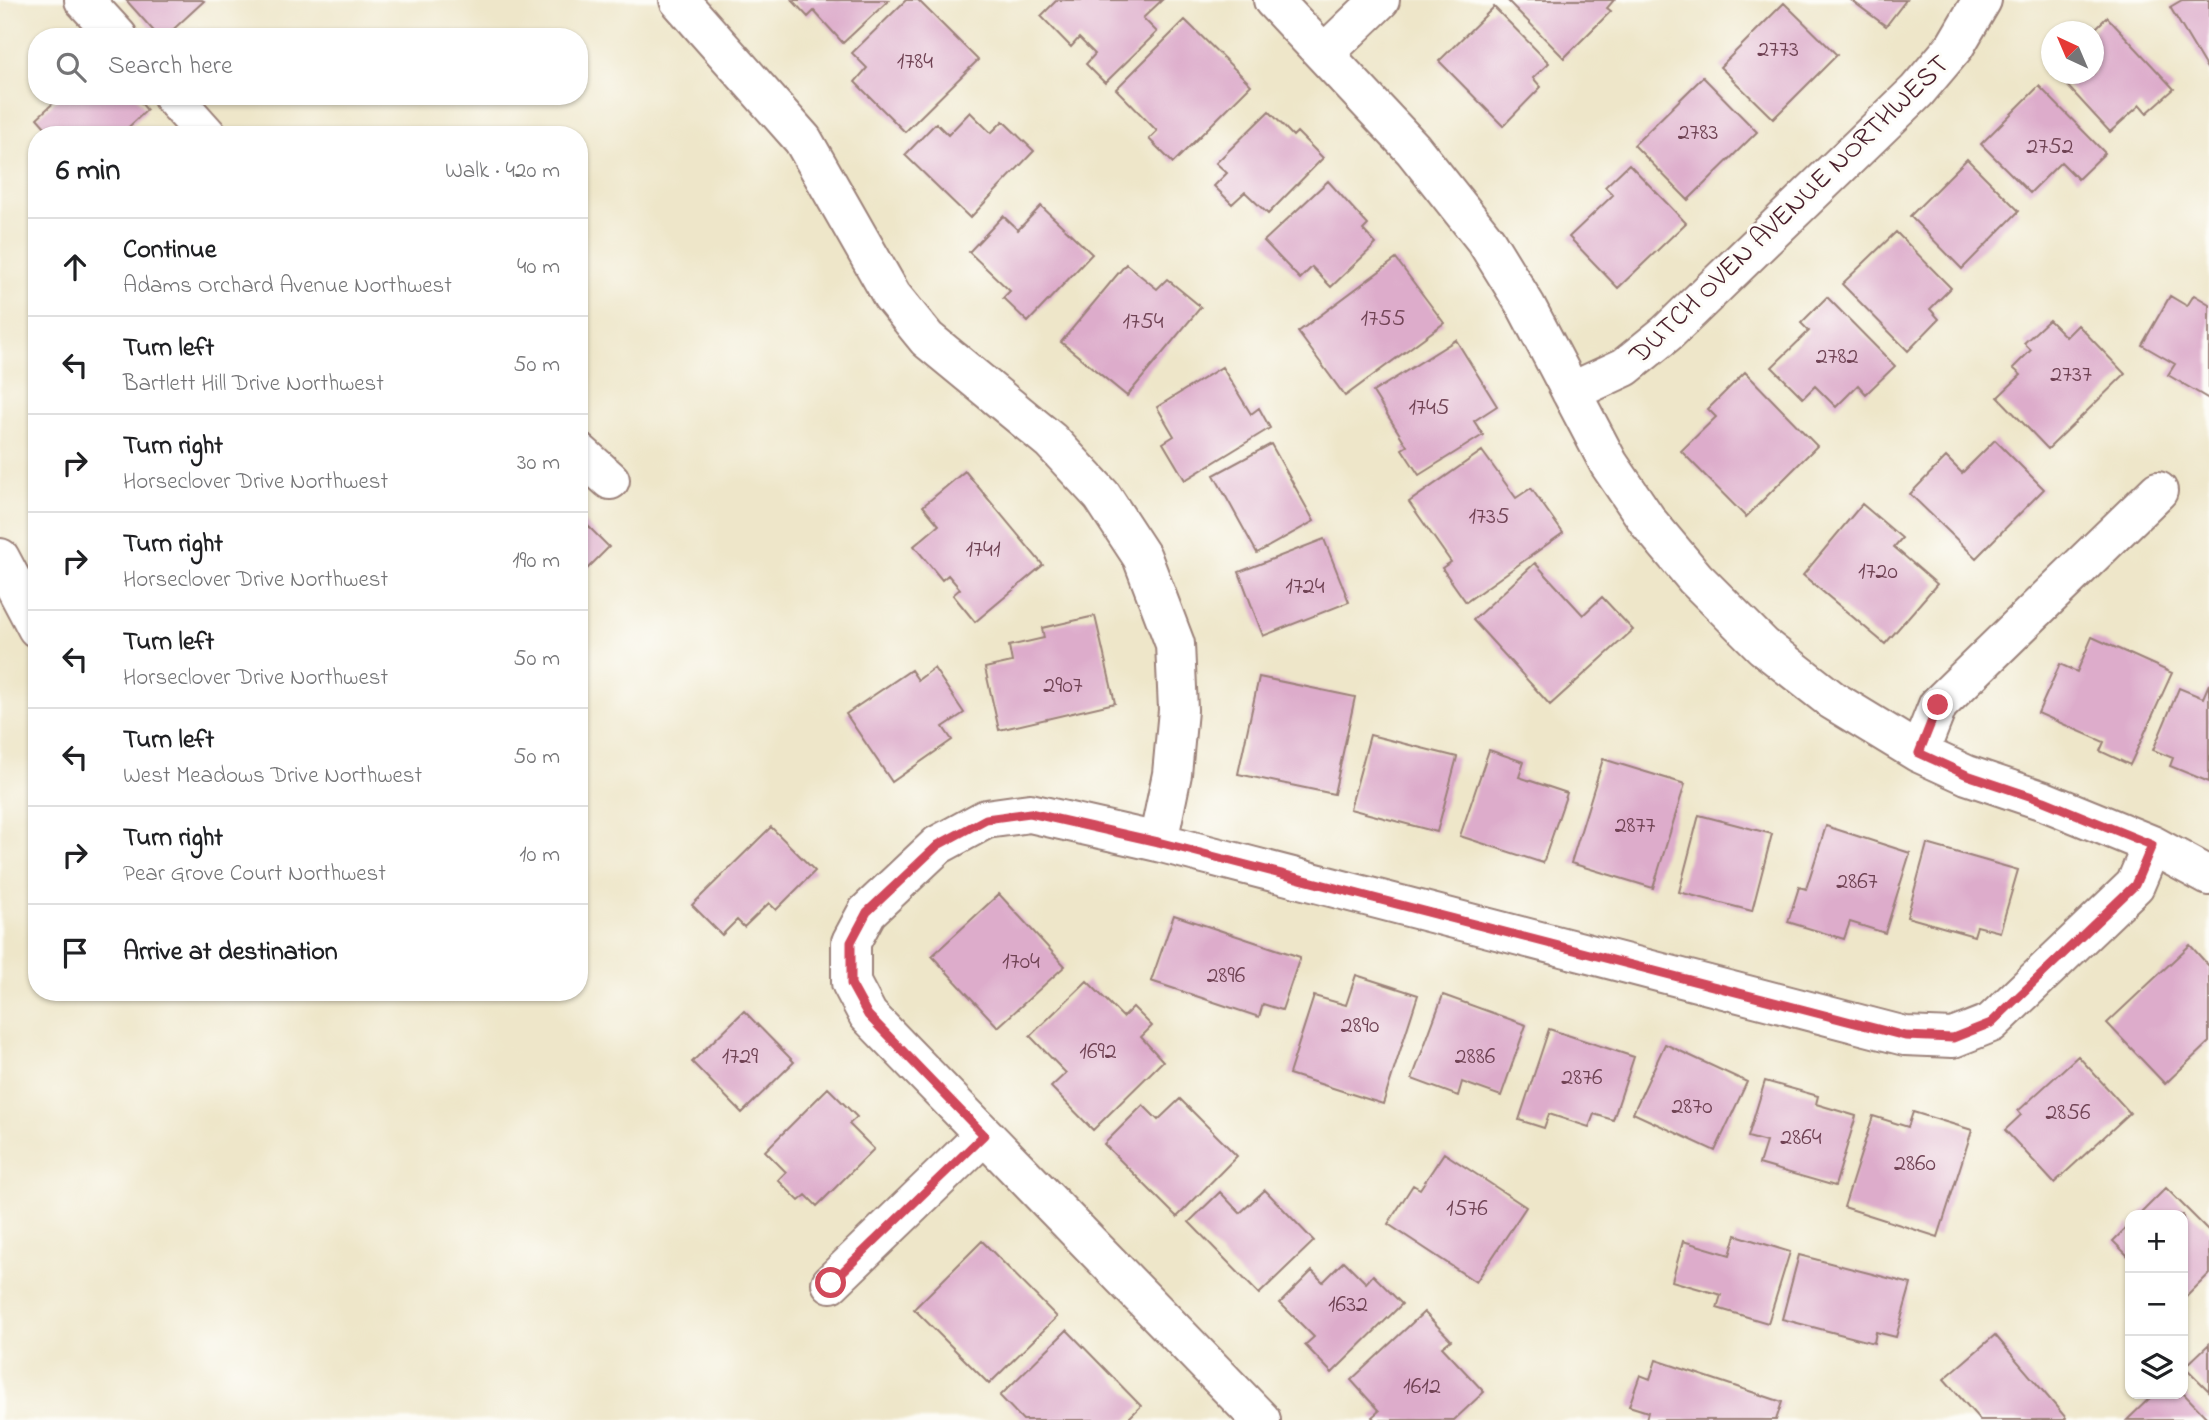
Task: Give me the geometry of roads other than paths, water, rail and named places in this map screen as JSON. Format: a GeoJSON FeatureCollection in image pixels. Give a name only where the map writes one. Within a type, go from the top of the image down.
{"type":"FeatureCollection","features":[{"type":"Feature","properties":{"kind":"street"},"geometry":{"type":"LineString","coordinates":[[84,0],[110,28]]}},
{"type":"Feature","properties":{"kind":"street"},"geometry":{"type":"LineString","coordinates":[[679,0],[803,140],[892,296],[926,339],[1051,442],[1102,496],[1142,557],[1175,644],[1178,710],[1172,774],[1158,842]]}},
{"type":"Feature","properties":{"kind":"street"},"geometry":{"type":"LineString","coordinates":[[1273,0],[1413,149],[1486,241],[1525,306],[1609,464],[1649,523],[1695,578],[1773,654],[1832,700],[1919,753],[1967,775],[2044,801],[2152,845],[2209,876]]}},
{"type":"Feature","properties":{"kind":"street"},"geometry":{"type":"LineString","coordinates":[[1325,53],[1380,0]]}},
{"type":"Feature","properties":{"kind":"street","name":"DUTCH OVEN AVENUE NORTHWEST"},"geometry":{"type":"LineString","coordinates":[[1571,392],[1625,367],[1677,323],[1917,91],[1955,46],[1982,0]]}},
{"type":"Feature","properties":{"kind":"street"},"geometry":{"type":"LineString","coordinates":[[180,105],[199,126]]}},
{"type":"Feature","properties":{"kind":"street"},"geometry":{"type":"LineString","coordinates":[[588,460],[610,480]]}},
{"type":"Feature","properties":{"kind":"street"},"geometry":{"type":"LineString","coordinates":[[1919,753],[1938,705],[2158,491]]}},
{"type":"Feature","properties":{"kind":"street"},"geometry":{"type":"LineString","coordinates":[[0,558],[28,611]]}},
{"type":"Feature","properties":{"kind":"street"},"geometry":{"type":"LineString","coordinates":[[1261,1420],[868,1015],[851,984],[851,942],[867,912],[938,845],[986,819],[1030,813],[1158,842],[1905,1036],[1953,1038],[1991,1023],[2135,885],[2152,845]]}},
{"type":"Feature","properties":{"kind":"street"},"geometry":{"type":"LineString","coordinates":[[831,1283],[984,1135]]}}]}
